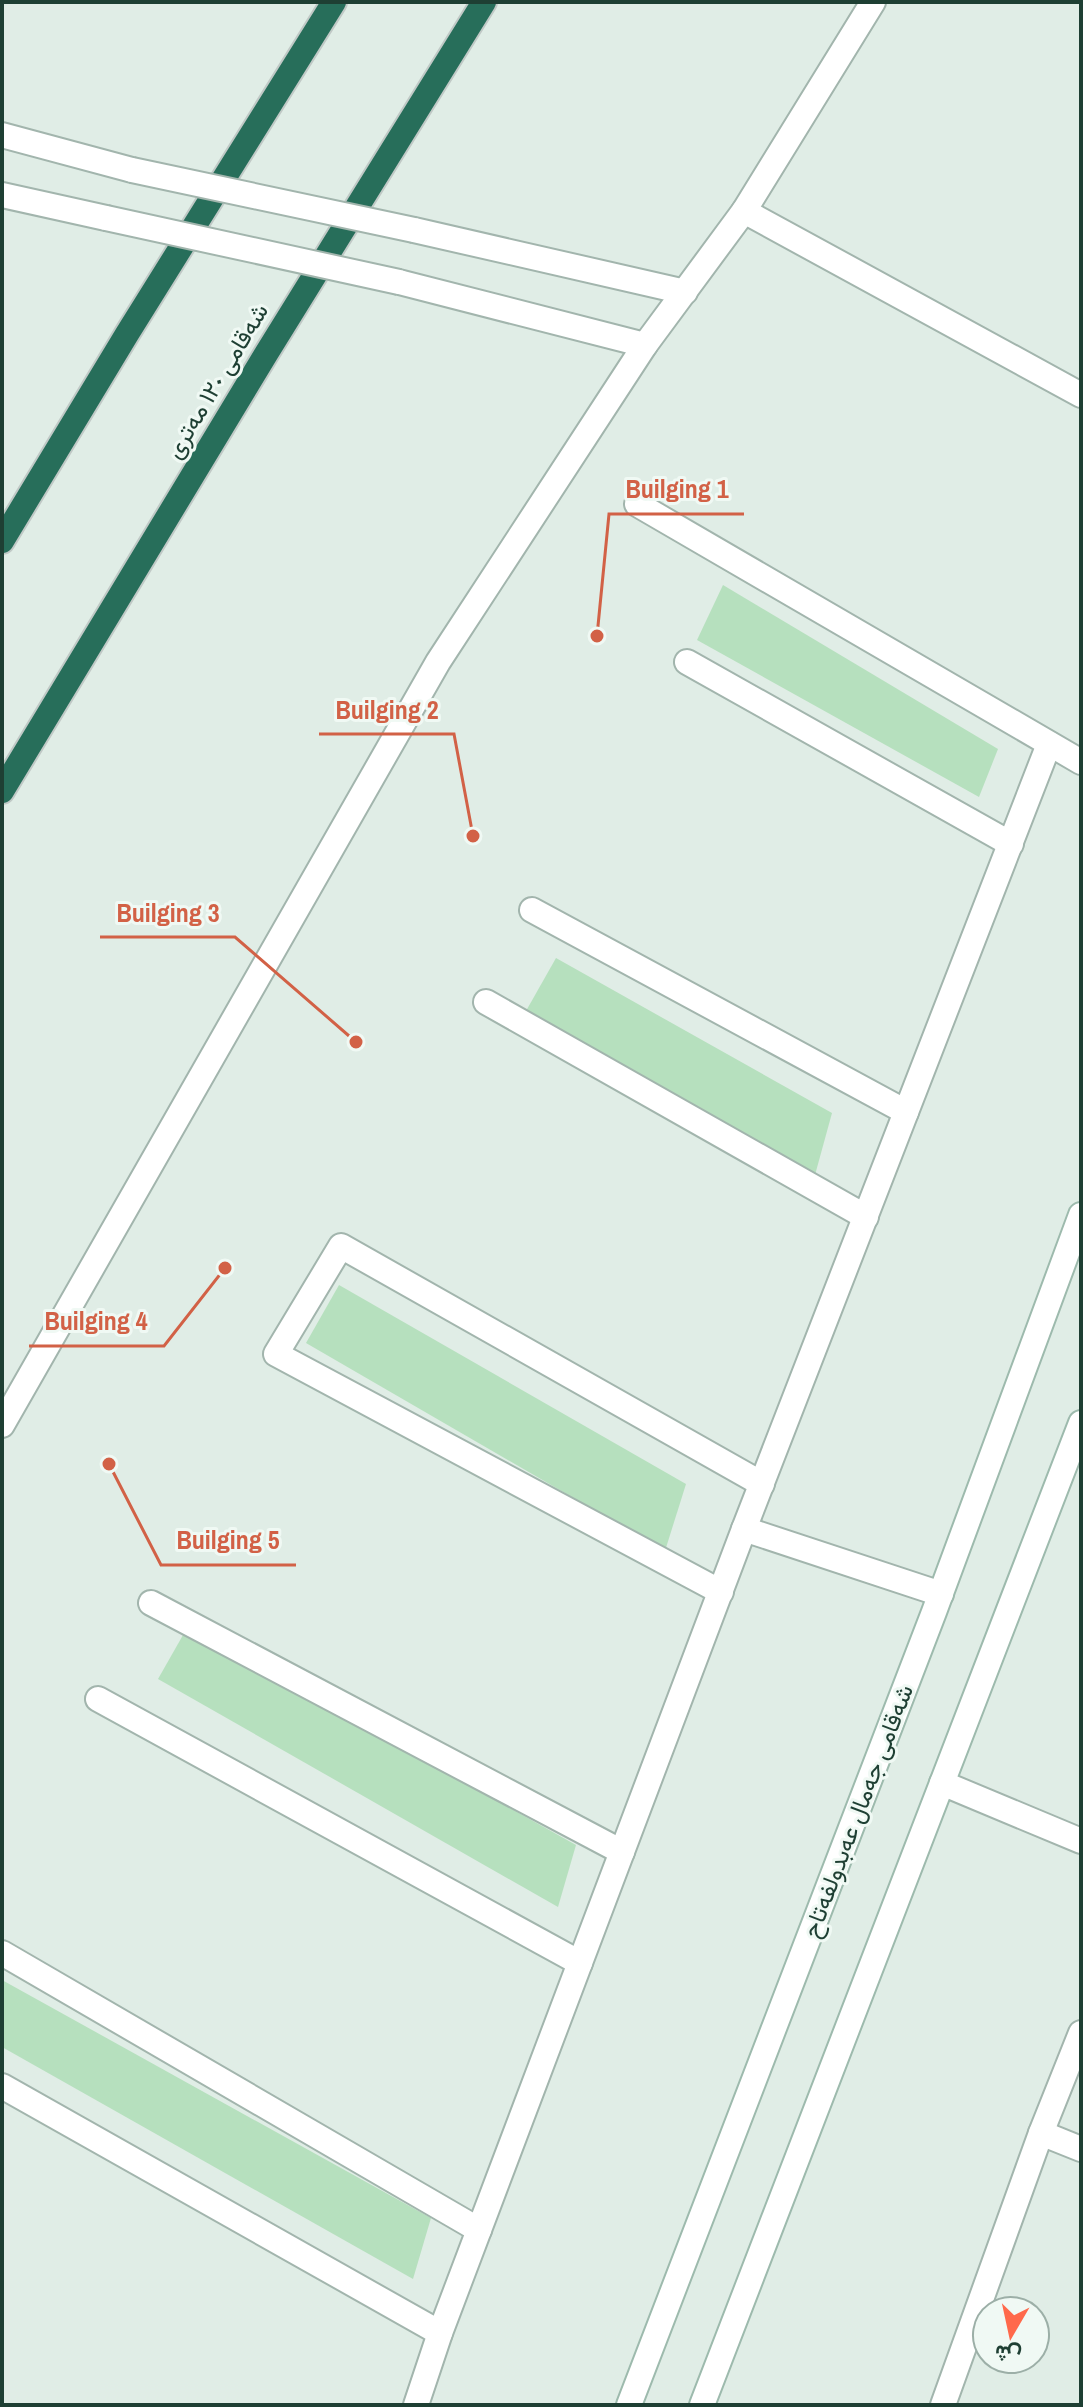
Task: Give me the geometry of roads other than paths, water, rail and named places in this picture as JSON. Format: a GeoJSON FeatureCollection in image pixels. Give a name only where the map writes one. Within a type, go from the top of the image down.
{"type":"FeatureCollection","features":[{"type":"Feature","properties":{"kind":"highway"},"geometry":{"type":"LineString","coordinates":[[2,541],[135,320],[334,2]]}},
{"type":"Feature","properties":{"kind":"highway","name":"شەقامی ١٢٠ مەتری"},"geometry":{"type":"LineString","coordinates":[[2,791],[258,367],[484,2]]}},
{"type":"Feature","properties":{"kind":"street"},"geometry":{"type":"LineString","coordinates":[[2,1425],[438,662],[645,345],[744,211],[873,2]]}},
{"type":"Feature","properties":{"kind":"street"},"geometry":{"type":"LineString","coordinates":[[2,135],[132,170],[685,292]]}},
{"type":"Feature","properties":{"kind":"street"},"geometry":{"type":"LineString","coordinates":[[2,195],[399,282],[645,345]]}},
{"type":"Feature","properties":{"kind":"street"},"geometry":{"type":"LineString","coordinates":[[2,204],[29,201]]}},
{"type":"Feature","properties":{"kind":"street"},"geometry":{"type":"LineString","coordinates":[[744,211],[1081,395]]}},
{"type":"Feature","properties":{"kind":"street"},"geometry":{"type":"LineString","coordinates":[[637,504],[1081,762]]}},
{"type":"Feature","properties":{"kind":"street"},"geometry":{"type":"LineString","coordinates":[[687,662],[1011,844]]}},
{"type":"Feature","properties":{"kind":"street"},"geometry":{"type":"LineString","coordinates":[[416,2405],[440,2333],[744,1529],[1049,744]]}},
{"type":"Feature","properties":{"kind":"street"},"geometry":{"type":"LineString","coordinates":[[532,910],[906,1112]]}},
{"type":"Feature","properties":{"kind":"street"},"geometry":{"type":"LineString","coordinates":[[486,1002],[866,1217]]}},
{"type":"Feature","properties":{"kind":"street","name":"شەقامی جەمال عەبدولفەتاح"},"geometry":{"type":"LineString","coordinates":[[629,2405],[941,1594],[1081,1215]]}},
{"type":"Feature","properties":{"kind":"street"},"geometry":{"type":"LineString","coordinates":[[721,1592],[276,1354],[341,1246],[762,1484]]}},
{"type":"Feature","properties":{"kind":"street"},"geometry":{"type":"LineString","coordinates":[[702,2405],[1081,1423]]}},
{"type":"Feature","properties":{"kind":"street"},"geometry":{"type":"LineString","coordinates":[[744,1529],[941,1594]]}},
{"type":"Feature","properties":{"kind":"street"},"geometry":{"type":"LineString","coordinates":[[151,1603],[622,1852]]}},
{"type":"Feature","properties":{"kind":"street"},"geometry":{"type":"LineString","coordinates":[[98,1699],[580,1963]]}},
{"type":"Feature","properties":{"kind":"street"},"geometry":{"type":"LineString","coordinates":[[942,1783],[1081,1841]]}},
{"type":"Feature","properties":{"kind":"street"},"geometry":{"type":"LineString","coordinates":[[2,1953],[479,2230]]}},
{"type":"Feature","properties":{"kind":"street"},"geometry":{"type":"LineString","coordinates":[[943,2405],[1041,2133],[1081,2033]]}},
{"type":"Feature","properties":{"kind":"street"},"geometry":{"type":"LineString","coordinates":[[2,2086],[440,2333]]}},
{"type":"Feature","properties":{"kind":"street"},"geometry":{"type":"LineString","coordinates":[[1041,2133],[1081,2149]]}},
{"type":"Feature","properties":{"kind":"place","name":"Builging 1"},"geometry":{"type":"Point","coordinates":[597,636]}},
{"type":"Feature","properties":{"kind":"place","name":"Builging 2"},"geometry":{"type":"Point","coordinates":[473,836]}},
{"type":"Feature","properties":{"kind":"place","name":"Builging 3"},"geometry":{"type":"Point","coordinates":[356,1042]}},
{"type":"Feature","properties":{"kind":"place","name":"Builging 4"},"geometry":{"type":"Point","coordinates":[225,1268]}},
{"type":"Feature","properties":{"kind":"place","name":"Builging 5"},"geometry":{"type":"Point","coordinates":[109,1464]}}]}
